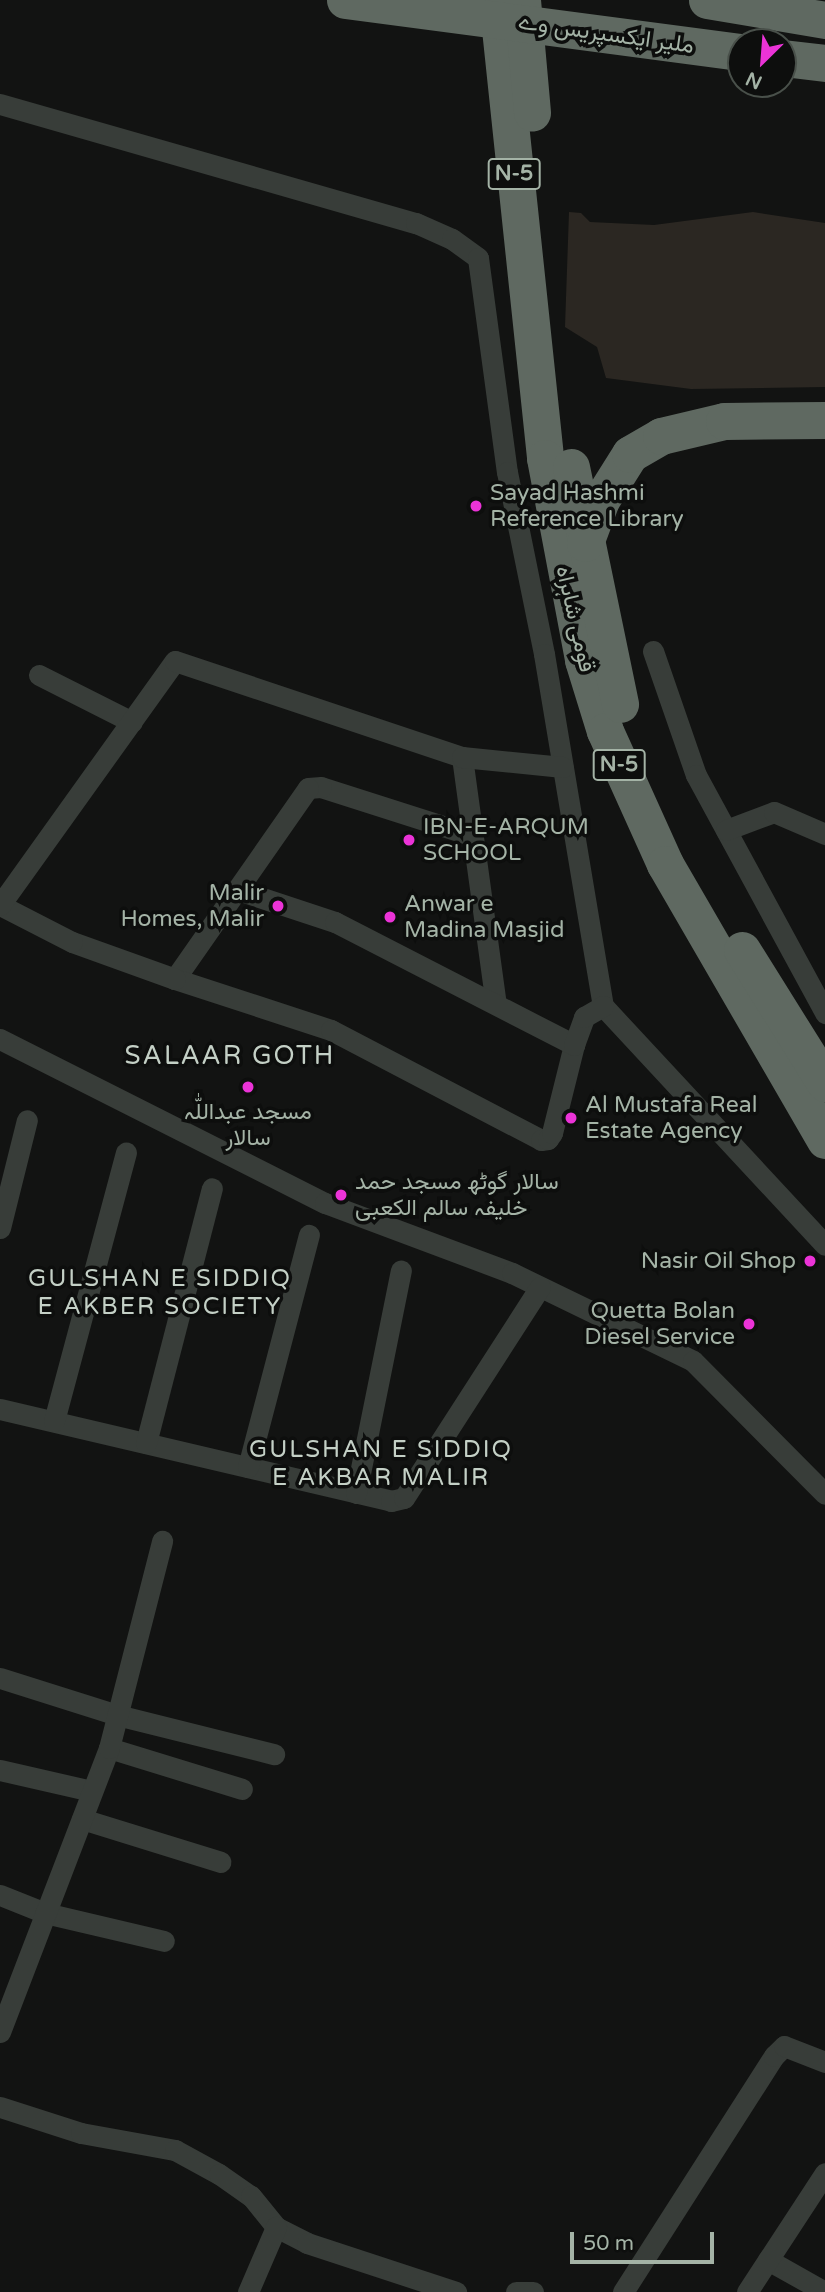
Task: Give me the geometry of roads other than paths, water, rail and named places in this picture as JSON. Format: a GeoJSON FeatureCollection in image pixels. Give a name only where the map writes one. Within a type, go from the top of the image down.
{"type":"FeatureCollection","features":[{"type":"Feature","properties":{"kind":"highway","name":"ملیر ایکسپریس وے"},"geometry":{"type":"LineString","coordinates":[[345,0],[727,50]]}},
{"type":"Feature","properties":{"kind":"highway","name":"قومی شاہراہ"},"geometry":{"type":"LineString","coordinates":[[497,0],[542,342],[622,711],[696,875],[825,1083]]}},
{"type":"Feature","properties":{"kind":"highway","name":"قومی شاہراہ"},"geometry":{"type":"LineString","coordinates":[[522,0],[542,342],[560,557],[583,660],[605,731],[665,864],[825,1140]]}},
{"type":"Feature","properties":{"kind":"highway"},"geometry":{"type":"LineString","coordinates":[[707,0],[825,20]]}},
{"type":"Feature","properties":{"kind":"highway"},"geometry":{"type":"LineString","coordinates":[[797,60],[825,63]]}},
{"type":"Feature","properties":{"kind":"highway"},"geometry":{"type":"LineString","coordinates":[[585,543],[601,500],[630,454],[660,436],[723,421],[825,420]]}},
{"type":"Feature","properties":{"kind":"street"},"geometry":{"type":"LineString","coordinates":[[0,104],[416,223],[452,239],[478,258],[507,472],[563,767],[603,1006],[825,1245]]}},
{"type":"Feature","properties":{"kind":"street"},"geometry":{"type":"LineString","coordinates":[[653,651],[696,775],[825,1013]]}},
{"type":"Feature","properties":{"kind":"street"},"geometry":{"type":"LineString","coordinates":[[563,767],[462,757],[175,661],[0,905],[72,942],[331,1031],[541,1140],[552,1133],[574,1045],[584,1017],[603,1006]]}},
{"type":"Feature","properties":{"kind":"street"},"geometry":{"type":"LineString","coordinates":[[38,675],[132,722]]}},
{"type":"Feature","properties":{"kind":"street"},"geometry":{"type":"LineString","coordinates":[[462,757],[496,1004]]}},
{"type":"Feature","properties":{"kind":"street"},"geometry":{"type":"LineString","coordinates":[[175,979],[308,788],[321,787],[471,835]]}},
{"type":"Feature","properties":{"kind":"street"},"geometry":{"type":"LineString","coordinates":[[726,830],[774,812],[825,834]]}},
{"type":"Feature","properties":{"kind":"street"},"geometry":{"type":"LineString","coordinates":[[238,890],[335,922],[574,1045]]}},
{"type":"Feature","properties":{"kind":"street"},"geometry":{"type":"LineString","coordinates":[[0,1039],[325,1203],[540,1287],[693,1361],[825,1493]]}},
{"type":"Feature","properties":{"kind":"street"},"geometry":{"type":"LineString","coordinates":[[0,1228],[27,1120]]}},
{"type":"Feature","properties":{"kind":"street"},"geometry":{"type":"LineString","coordinates":[[54,1421],[126,1153]]}},
{"type":"Feature","properties":{"kind":"street"},"geometry":{"type":"LineString","coordinates":[[146,1443],[212,1188]]}},
{"type":"Feature","properties":{"kind":"street"},"geometry":{"type":"LineString","coordinates":[[248,1468],[309,1235]]}},
{"type":"Feature","properties":{"kind":"street"},"geometry":{"type":"LineString","coordinates":[[356,1493],[401,1270]]}},
{"type":"Feature","properties":{"kind":"street"},"geometry":{"type":"LineString","coordinates":[[0,1409],[391,1501],[404,1498],[540,1287]]}},
{"type":"Feature","properties":{"kind":"street"},"geometry":{"type":"LineString","coordinates":[[0,2032],[108,1748],[162,1541]]}},
{"type":"Feature","properties":{"kind":"street"},"geometry":{"type":"LineString","coordinates":[[0,1678],[117,1715],[274,1754]]}},
{"type":"Feature","properties":{"kind":"street"},"geometry":{"type":"LineString","coordinates":[[108,1748],[242,1789]]}},
{"type":"Feature","properties":{"kind":"street"},"geometry":{"type":"LineString","coordinates":[[0,1770],[92,1791]]}},
{"type":"Feature","properties":{"kind":"street"},"geometry":{"type":"LineString","coordinates":[[82,1819],[221,1861]]}},
{"type":"Feature","properties":{"kind":"street"},"geometry":{"type":"LineString","coordinates":[[0,1895],[45,1913],[164,1941]]}},
{"type":"Feature","properties":{"kind":"street"},"geometry":{"type":"LineString","coordinates":[[623,2292],[774,2056],[784,2046],[825,2062]]}},
{"type":"Feature","properties":{"kind":"street"},"geometry":{"type":"LineString","coordinates":[[0,2107],[81,2133],[175,2150],[251,2196],[276,2227],[319,2247],[456,2292]]}},
{"type":"Feature","properties":{"kind":"street"},"geometry":{"type":"LineString","coordinates":[[747,2292],[824,2176]]}},
{"type":"Feature","properties":{"kind":"street"},"geometry":{"type":"LineString","coordinates":[[248,2292],[276,2227]]}},
{"type":"Feature","properties":{"kind":"street"},"geometry":{"type":"LineString","coordinates":[[768,2260],[825,2292]]}},
{"type":"Feature","properties":{"kind":"street"},"geometry":{"type":"LineString","coordinates":[[516,2292],[533,2292]]}},
{"type":"Feature","properties":{"kind":"place","name":"Sayad Hashmi Reference Library"},"geometry":{"type":"Point","coordinates":[476,506]}},
{"type":"Feature","properties":{"kind":"place","name":"IBN-E-ARQUM SCHOOL"},"geometry":{"type":"Point","coordinates":[409,840]}},
{"type":"Feature","properties":{"kind":"place","name":"Malir Homes, Malir"},"geometry":{"type":"Point","coordinates":[278,906]}},
{"type":"Feature","properties":{"kind":"place","name":"Anwar e Madina Masjid"},"geometry":{"type":"Point","coordinates":[390,917]}},
{"type":"Feature","properties":{"kind":"place","name":"مسجد عبداللّٰہ سالار"},"geometry":{"type":"Point","coordinates":[248,1087]}},
{"type":"Feature","properties":{"kind":"place","name":"Al Mustafa Real Estate Agency"},"geometry":{"type":"Point","coordinates":[571,1118]}},
{"type":"Feature","properties":{"kind":"place","name":"سالار گوٹھ مسجد حمد خلیفہ سالم الکعبی"},"geometry":{"type":"Point","coordinates":[341,1195]}},
{"type":"Feature","properties":{"kind":"place","name":"Nasir Oil Shop"},"geometry":{"type":"Point","coordinates":[810,1261]}},
{"type":"Feature","properties":{"kind":"place","name":"Quetta Bolan Diesel Service"},"geometry":{"type":"Point","coordinates":[749,1324]}},
{"type":"Feature","properties":{"kind":"district","name":"SALAAR GOTH"},"geometry":{"type":"Point","coordinates":[230,1056]}},
{"type":"Feature","properties":{"kind":"district","name":"GULSHAN E SIDDIQ E AKBER SOCIETY"},"geometry":{"type":"Point","coordinates":[160,1293]}},
{"type":"Feature","properties":{"kind":"district","name":"GULSHAN E SIDDIQ E AKBAR MALIR"},"geometry":{"type":"Point","coordinates":[381,1464]}}]}
